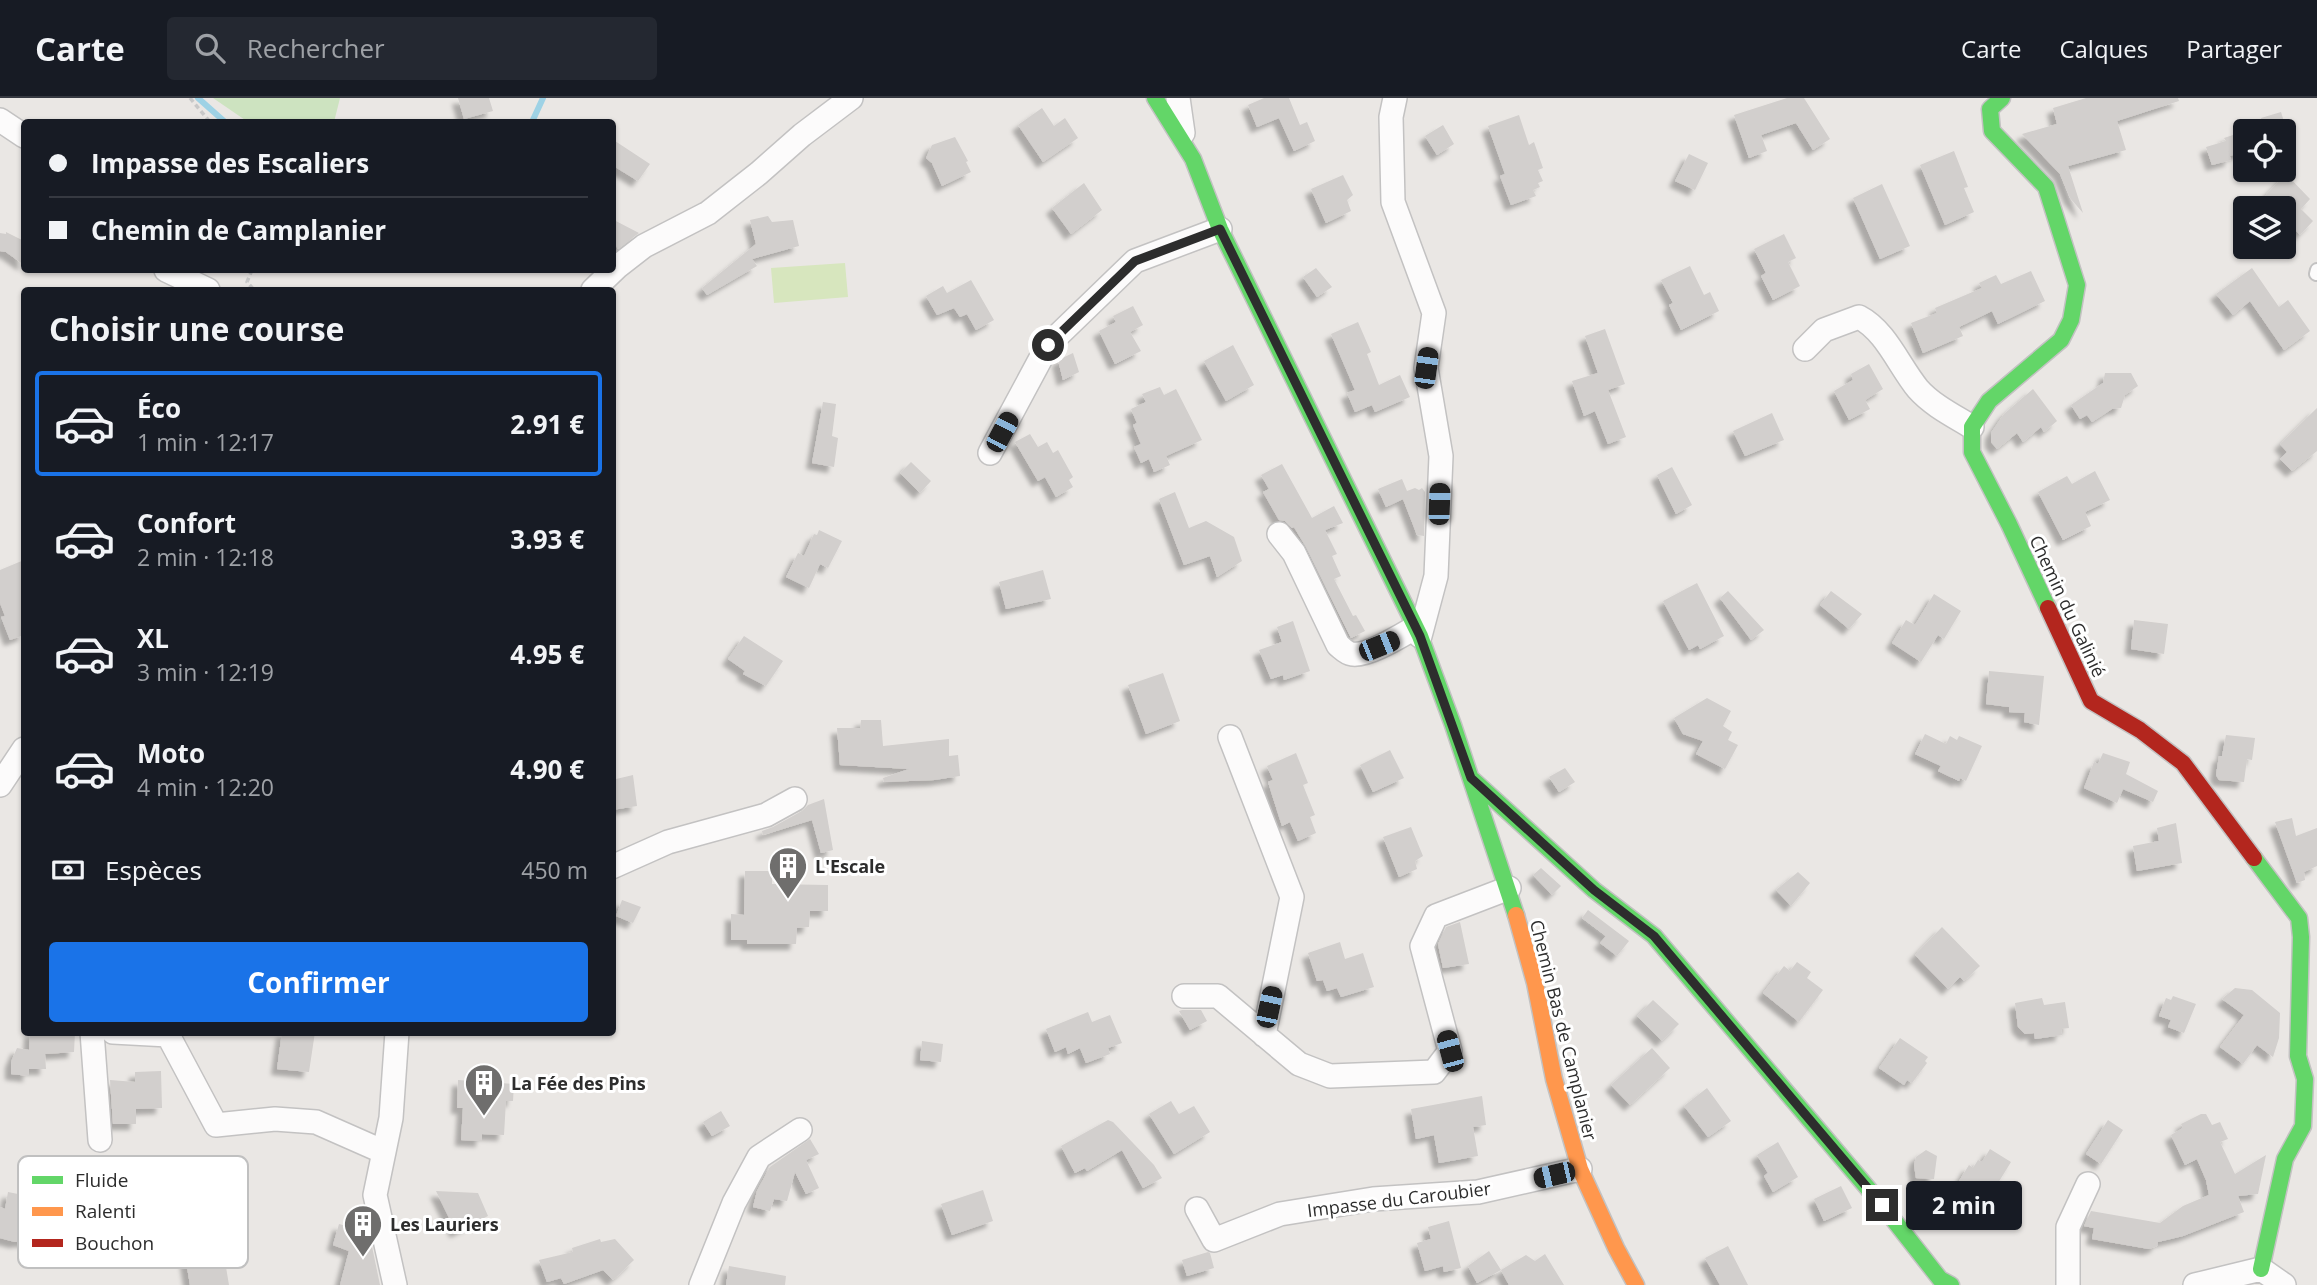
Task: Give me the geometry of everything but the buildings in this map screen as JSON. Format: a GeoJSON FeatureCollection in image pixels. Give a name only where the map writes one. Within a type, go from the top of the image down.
{"type":"FeatureCollection","features":[{"type":"Feature","properties":{"kind":"street"},"geometry":{"type":"LineString","coordinates":[[616,268],[644,246],[708,214],[802,135],[851,98]]}},
{"type":"Feature","properties":{"kind":"street","name":"Chemin Bas de Camplanier"},"geometry":{"type":"LineString","coordinates":[[1155,98],[1183,140],[1220,229],[1418,632],[1508,888],[1535,983],[1554,1079],[1580,1169],[1636,1285]]}},
{"type":"Feature","properties":{"kind":"street"},"geometry":{"type":"LineString","coordinates":[[1178,98],[1183,140]]}},
{"type":"Feature","properties":{"kind":"street"},"geometry":{"type":"LineString","coordinates":[[1279,534],[1294,553],[1338,645],[1349,654],[1359,655],[1418,632],[1436,576],[1441,456],[1426,368],[1434,313],[1393,202],[1391,117],[1395,98]]}},
{"type":"Feature","properties":{"kind":"street"},"geometry":{"type":"LineString","coordinates":[[1805,349],[1824,330],[1859,317],[1872,324],[1920,391],[1945,411],[1972,427],[1989,401],[2061,340],[2071,320],[2077,285],[2046,187],[1992,131],[1996,104]]}},
{"type":"Feature","properties":{"kind":"street"},"geometry":{"type":"LineString","coordinates":[[0,120],[21,134]]}},
{"type":"Feature","properties":{"kind":"street"},"geometry":{"type":"LineString","coordinates":[[990,453],[1048,345],[1135,261],[1220,229]]}},
{"type":"Feature","properties":{"kind":"street"},"geometry":{"type":"LineString","coordinates":[[172,273],[202,287]]}},
{"type":"Feature","properties":{"kind":"street"},"geometry":{"type":"LineString","coordinates":[[596,287],[611,273]]}},
{"type":"Feature","properties":{"kind":"street","name":"Chemin du Galinié"},"geometry":{"type":"LineString","coordinates":[[1972,427],[1972,452],[2009,524],[2091,701],[2140,730],[2183,763],[2299,918],[2298,1056],[2305,1079],[2303,1126],[2285,1159],[2260,1269]]}},
{"type":"Feature","properties":{"kind":"street"},"geometry":{"type":"LineString","coordinates":[[1230,737],[1292,897],[1264,1035]]}},
{"type":"Feature","properties":{"kind":"street"},"geometry":{"type":"LineString","coordinates":[[0,785],[21,754]]}},
{"type":"Feature","properties":{"kind":"street"},"geometry":{"type":"LineString","coordinates":[[1471,778],[1594,890],[1654,936],[1882,1205],[1940,1279],[1951,1285]]}},
{"type":"Feature","properties":{"kind":"street"},"geometry":{"type":"LineString","coordinates":[[616,865],[668,842],[766,815],[795,799]]}},
{"type":"Feature","properties":{"kind":"street"},"geometry":{"type":"LineString","coordinates":[[1184,996],[1218,996],[1299,1064],[1330,1076],[1434,1072],[1450,1051],[1422,946],[1436,916],[1508,888]]}},
{"type":"Feature","properties":{"kind":"street"},"geometry":{"type":"LineString","coordinates":[[92,1036],[100,1140]]}},
{"type":"Feature","properties":{"kind":"street"},"geometry":{"type":"LineString","coordinates":[[169,1036],[216,1125],[275,1119],[316,1122],[384,1152]]}},
{"type":"Feature","properties":{"kind":"street"},"geometry":{"type":"LineString","coordinates":[[397,1036],[391,1118],[375,1195],[398,1284]]}},
{"type":"Feature","properties":{"kind":"street"},"geometry":{"type":"LineString","coordinates":[[701,1285],[734,1203],[759,1157],[800,1129]]}},
{"type":"Feature","properties":{"kind":"street","name":"Impasse du Caroubier"},"geometry":{"type":"LineString","coordinates":[[1197,1209],[1214,1240],[1280,1214],[1373,1199],[1478,1192],[1580,1169]]}},
{"type":"Feature","properties":{"kind":"street"},"geometry":{"type":"LineString","coordinates":[[2068,1285],[2068,1227],[2088,1185]]}},
{"type":"Feature","properties":{"kind":"street"},"geometry":{"type":"LineString","coordinates":[[2196,1285],[2260,1269],[2284,1285]]}},
{"type":"Feature","properties":{"kind":"path"},"geometry":{"type":"LineString","coordinates":[[190,98],[208,119]]}},
{"type":"Feature","properties":{"kind":"green space"},"geometry":{"type":"Polygon","coordinates":[[[213,98],[340,98],[335,119],[244,119],[213,98]]]}},
{"type":"Feature","properties":{"kind":"green space"},"geometry":{"type":"Polygon","coordinates":[[[845,263],[848,297],[774,303],[771,268],[845,263]]]}},
{"type":"Feature","properties":{"kind":"waterway"},"geometry":{"type":"LineString","coordinates":[[198,98],[222,119]]}},
{"type":"Feature","properties":{"kind":"waterway"},"geometry":{"type":"LineString","coordinates":[[533,119],[543,98]]}},
{"type":"Feature","properties":{"kind":"traffic: fast"},"geometry":{"type":"LineString","coordinates":[[1155,98],[1193,159],[1220,229],[1420,636],[1453,725],[1516,915]]}},
{"type":"Feature","properties":{"kind":"traffic: fast"},"geometry":{"type":"LineString","coordinates":[[2002,98],[1990,109],[1992,131],[2046,187],[2077,285],[2071,320],[2061,340],[1989,401],[1972,427],[1972,452],[2048,608]]}},
{"type":"Feature","properties":{"kind":"traffic: fast"},"geometry":{"type":"LineString","coordinates":[[1473,780],[1594,890],[1654,936],[1882,1205],[1940,1279],[1951,1285]]}},
{"type":"Feature","properties":{"kind":"traffic: fast"},"geometry":{"type":"LineString","coordinates":[[2254,858],[2299,918],[2301,937],[2298,1056],[2305,1079],[2303,1126],[2285,1159],[2261,1269]]}},
{"type":"Feature","properties":{"kind":"traffic: slow"},"geometry":{"type":"LineString","coordinates":[[1516,915],[1535,983],[1554,1079],[1580,1169],[1636,1285]]}},
{"type":"Feature","properties":{"kind":"traffic: jam"},"geometry":{"type":"LineString","coordinates":[[2048,608],[2091,701],[2140,730],[2183,763],[2254,858]]}},
{"type":"Feature","properties":{"kind":"place","name":"L'Escale"},"geometry":{"type":"Point","coordinates":[788,900]}},
{"type":"Feature","properties":{"kind":"place","name":"La Fée des Pins"},"geometry":{"type":"Point","coordinates":[484,1117]}},
{"type":"Feature","properties":{"kind":"place","name":"Les Lauriers"},"geometry":{"type":"Point","coordinates":[363,1258]}},
{"type":"Feature","properties":{"kind":"route"},"geometry":{"type":"LineString","coordinates":[[1048,345],[1135,261],[1220,229],[1420,636],[1471,778],[1594,890],[1654,936],[1882,1205]]}}]}
